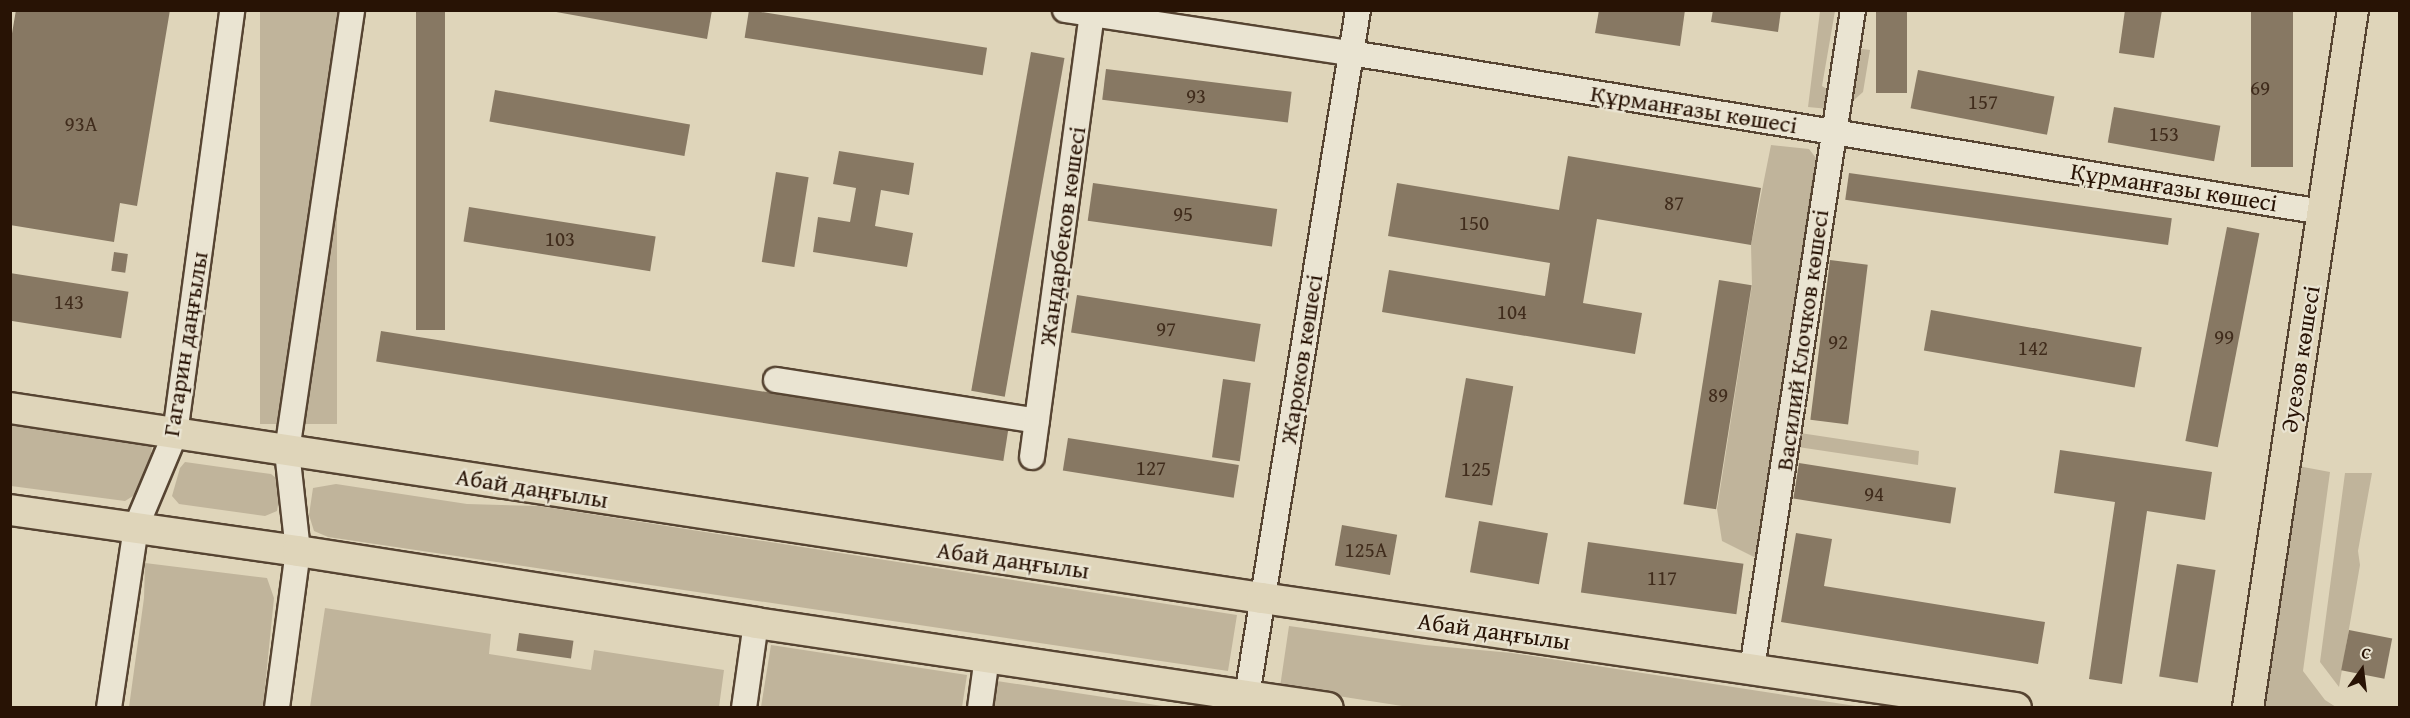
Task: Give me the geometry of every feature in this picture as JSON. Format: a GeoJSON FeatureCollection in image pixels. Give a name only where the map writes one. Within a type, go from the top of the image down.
{"type":"FeatureCollection","features":[{"type":"Feature","properties":{"kind":"main road","name":"Әуезов көшесі"},"geometry":{"type":"LineString","coordinates":[[2248,708],[2353,10]]}},
{"type":"Feature","properties":{"kind":"main road","name":"Абай даңғылы"},"geometry":{"type":"LineString","coordinates":[[10,408],[1262,598],[2016,708]]}},
{"type":"Feature","properties":{"kind":"main road"},"geometry":{"type":"LineString","coordinates":[[10,510],[298,551],[987,657],[1246,702],[1328,708]]}},
{"type":"Feature","properties":{"kind":"street","name":"Гагарин даңғылы"},"geometry":{"type":"LineString","coordinates":[[109,708],[136,527],[175,434],[232,10]]}},
{"type":"Feature","properties":{"kind":"street"},"geometry":{"type":"LineString","coordinates":[[277,708],[298,551],[286,451],[352,10]]}},
{"type":"Feature","properties":{"kind":"street","name":"Құрманғазы көшесі"},"geometry":{"type":"LineString","coordinates":[[1065,10],[1351,53],[2322,212]]}},
{"type":"Feature","properties":{"kind":"street","name":"Жароков көшесі"},"geometry":{"type":"LineString","coordinates":[[1246,702],[1358,10]]}},
{"type":"Feature","properties":{"kind":"street","name":"Василий Клочков көшесі"},"geometry":{"type":"LineString","coordinates":[[1752,669],[1853,10]]}},
{"type":"Feature","properties":{"kind":"street","name":"Жандарбеков көшесі"},"geometry":{"type":"LineString","coordinates":[[1032,457],[1092,15]]}},
{"type":"Feature","properties":{"kind":"street"},"geometry":{"type":"LineString","coordinates":[[776,380],[1037,421]]}},
{"type":"Feature","properties":{"kind":"street"},"geometry":{"type":"LineString","coordinates":[[744,708],[756,623]]}},
{"type":"Feature","properties":{"kind":"street"},"geometry":{"type":"LineString","coordinates":[[980,708],[987,657]]}},
{"type":"Feature","properties":{"kind":"shaded area"},"geometry":{"type":"Polygon","coordinates":[[[260,11],[337,11],[337,424],[260,424],[260,11]]]}},
{"type":"Feature","properties":{"kind":"shaded area"},"geometry":{"type":"Polygon","coordinates":[[[1820,11],[1835,11],[1822,86],[1830,91],[1829,109],[1808,107],[1820,11]]]}},
{"type":"Feature","properties":{"kind":"shaded area"},"geometry":{"type":"Polygon","coordinates":[[[1855,48],[1870,50],[1863,92],[1845,108],[1855,48]]]}},
{"type":"Feature","properties":{"kind":"shaded area"},"geometry":{"type":"Polygon","coordinates":[[[1771,145],[1809,149],[1819,162],[1764,557],[1754,557],[1722,541],[1717,509],[1752,285],[1751,245],[1771,145]]]}},
{"type":"Feature","properties":{"kind":"shaded area"},"geometry":{"type":"Polygon","coordinates":[[[11,421],[143,440],[152,447],[149,466],[138,493],[125,501],[11,486],[11,421]]]}},
{"type":"Feature","properties":{"kind":"shaded area"},"geometry":{"type":"Polygon","coordinates":[[[1800,433],[1919,451],[1918,465],[1798,447],[1800,433]]]}},
{"type":"Feature","properties":{"kind":"shaded area"},"geometry":{"type":"Polygon","coordinates":[[[185,462],[271,474],[282,483],[277,511],[265,516],[179,504],[172,496],[180,468],[185,462]]]}},
{"type":"Feature","properties":{"kind":"shaded area"},"geometry":{"type":"Polygon","coordinates":[[[2298,466],[2330,472],[2303,671],[2325,700],[2336,707],[2263,708],[2298,466]]]}},
{"type":"Feature","properties":{"kind":"shaded area"},"geometry":{"type":"Polygon","coordinates":[[[2345,473],[2372,473],[2358,551],[2360,565],[2339,687],[2320,662],[2345,473]]]}},
{"type":"Feature","properties":{"kind":"shaded area"},"geometry":{"type":"Polygon","coordinates":[[[336,484],[467,504],[539,506],[1237,615],[1228,671],[328,537],[314,531],[309,515],[313,488],[336,484]]]}},
{"type":"Feature","properties":{"kind":"shaded area"},"geometry":{"type":"Polygon","coordinates":[[[145,563],[267,578],[274,598],[263,707],[129,707],[144,598],[145,563]]]}},
{"type":"Feature","properties":{"kind":"shaded area"},"geometry":{"type":"Polygon","coordinates":[[[325,608],[491,634],[489,654],[591,670],[594,650],[724,670],[719,707],[310,707],[325,608]]]}},
{"type":"Feature","properties":{"kind":"shaded area"},"geometry":{"type":"Polygon","coordinates":[[[1289,626],[1425,645],[1512,653],[1862,707],[1415,708],[1280,687],[1289,626]]]}},
{"type":"Feature","properties":{"kind":"shaded area"},"geometry":{"type":"Polygon","coordinates":[[[771,645],[967,675],[962,707],[761,707],[771,645]]]}},
{"type":"Feature","properties":{"kind":"shaded area"},"geometry":{"type":"Polygon","coordinates":[[[997,681],[1169,707],[993,707],[997,681]]]}},
{"type":"Feature","properties":{"kind":"building"},"geometry":{"type":"Polygon","coordinates":[[[16,10],[170,10],[137,206],[120,203],[114,242],[10,225],[10,45],[16,10]]]}},
{"type":"Feature","properties":{"kind":"building"},"geometry":{"type":"Polygon","coordinates":[[[416,10],[445,10],[445,330],[416,330],[416,10]]]}},
{"type":"Feature","properties":{"kind":"building"},"geometry":{"type":"Polygon","coordinates":[[[545,10],[712,10],[707,39],[545,10]]]}},
{"type":"Feature","properties":{"kind":"building"},"geometry":{"type":"Polygon","coordinates":[[[749,10],[987,48],[983,75],[745,38],[749,10]]]}},
{"type":"Feature","properties":{"kind":"building"},"geometry":{"type":"Polygon","coordinates":[[[1599,10],[1685,10],[1680,46],[1595,33],[1599,10]]]}},
{"type":"Feature","properties":{"kind":"building"},"geometry":{"type":"Polygon","coordinates":[[[1713,10],[1781,10],[1778,32],[1711,22],[1713,10]]]}},
{"type":"Feature","properties":{"kind":"building"},"geometry":{"type":"Polygon","coordinates":[[[1876,10],[1907,10],[1907,93],[1876,93],[1876,10]]]}},
{"type":"Feature","properties":{"kind":"building"},"geometry":{"type":"Polygon","coordinates":[[[2125,10],[2162,10],[2154,58],[2119,53],[2125,10]]]}},
{"type":"Feature","properties":{"kind":"building"},"geometry":{"type":"Polygon","coordinates":[[[2251,10],[2293,10],[2293,167],[2251,167],[2251,10]]]}},
{"type":"Feature","properties":{"kind":"building"},"geometry":{"type":"Polygon","coordinates":[[[1031,52],[1064,58],[1005,397],[971,391],[1031,52]]]}},
{"type":"Feature","properties":{"kind":"building"},"geometry":{"type":"Polygon","coordinates":[[[1106,69],[1292,92],[1288,123],[1102,100],[1106,69]]]}},
{"type":"Feature","properties":{"kind":"building"},"geometry":{"type":"Polygon","coordinates":[[[1918,70],[2054,97],[2047,135],[1911,108],[1918,70]]]}},
{"type":"Feature","properties":{"kind":"building"},"geometry":{"type":"Polygon","coordinates":[[[495,90],[690,124],[684,156],[489,122],[495,90]]]}},
{"type":"Feature","properties":{"kind":"building"},"geometry":{"type":"Polygon","coordinates":[[[2114,107],[2220,126],[2214,161],[2108,142],[2114,107]]]}},
{"type":"Feature","properties":{"kind":"building"},"geometry":{"type":"Polygon","coordinates":[[[839,151],[914,163],[909,195],[881,190],[875,226],[913,233],[907,267],[813,252],[818,217],[850,222],[856,188],[833,184],[839,151]]]}},
{"type":"Feature","properties":{"kind":"building"},"geometry":{"type":"Polygon","coordinates":[[[1568,156],[1761,188],[1751,245],[1597,219],[1583,303],[1642,313],[1635,354],[1382,312],[1389,270],[1545,296],[1550,263],[1388,236],[1397,183],[1559,210],[1568,156]]]}},
{"type":"Feature","properties":{"kind":"building"},"geometry":{"type":"Polygon","coordinates":[[[776,172],[809,177],[794,267],[762,262],[776,172]]]}},
{"type":"Feature","properties":{"kind":"building"},"geometry":{"type":"Polygon","coordinates":[[[1849,173],[2172,218],[2168,245],[1845,200],[1849,173]]]}},
{"type":"Feature","properties":{"kind":"building"},"geometry":{"type":"Polygon","coordinates":[[[1093,183],[1277,209],[1272,247],[1088,221],[1093,183]]]}},
{"type":"Feature","properties":{"kind":"building"},"geometry":{"type":"Polygon","coordinates":[[[469,207],[656,237],[650,271],[464,242],[469,207]]]}},
{"type":"Feature","properties":{"kind":"building"},"geometry":{"type":"Polygon","coordinates":[[[2227,227],[2259,233],[2218,447],[2185,441],[2227,227]]]}},
{"type":"Feature","properties":{"kind":"building"},"geometry":{"type":"Polygon","coordinates":[[[114,252],[128,254],[125,273],[111,271],[114,252]]]}},
{"type":"Feature","properties":{"kind":"building"},"geometry":{"type":"Polygon","coordinates":[[[1830,260],[1868,265],[1848,424],[1810,420],[1830,260]]]}},
{"type":"Feature","properties":{"kind":"building"},"geometry":{"type":"Polygon","coordinates":[[[10,273],[129,292],[121,338],[10,321],[10,273]]]}},
{"type":"Feature","properties":{"kind":"building"},"geometry":{"type":"Polygon","coordinates":[[[1719,280],[1752,285],[1716,509],[1683,504],[1719,280]]]}},
{"type":"Feature","properties":{"kind":"building"},"geometry":{"type":"Polygon","coordinates":[[[1077,295],[1261,324],[1255,362],[1071,333],[1077,295]]]}},
{"type":"Feature","properties":{"kind":"building"},"geometry":{"type":"Polygon","coordinates":[[[1931,310],[2142,347],[2135,388],[1924,350],[1931,310]]]}},
{"type":"Feature","properties":{"kind":"building"},"geometry":{"type":"Polygon","coordinates":[[[381,331],[1008,430],[1003,461],[376,362],[381,331]]]}},
{"type":"Feature","properties":{"kind":"building"},"geometry":{"type":"Polygon","coordinates":[[[1466,378],[1513,386],[1492,505],[1445,497],[1466,378]]]}},
{"type":"Feature","properties":{"kind":"building"},"geometry":{"type":"Polygon","coordinates":[[[1223,379],[1251,383],[1240,461],[1212,457],[1223,379]]]}},
{"type":"Feature","properties":{"kind":"building"},"geometry":{"type":"Polygon","coordinates":[[[1068,438],[1239,465],[1234,498],[1063,471],[1068,438]]]}},
{"type":"Feature","properties":{"kind":"building"},"geometry":{"type":"Polygon","coordinates":[[[2060,450],[2212,472],[2205,520],[2147,511],[2122,684],[2089,679],[2115,502],[2054,493],[2060,450]]]}},
{"type":"Feature","properties":{"kind":"building"},"geometry":{"type":"Polygon","coordinates":[[[1799,463],[1956,488],[1950,523],[1793,499],[1799,463]]]}},
{"type":"Feature","properties":{"kind":"building"},"geometry":{"type":"Polygon","coordinates":[[[1479,521],[1548,533],[1539,584],[1470,572],[1479,521]]]}},
{"type":"Feature","properties":{"kind":"building"},"geometry":{"type":"Polygon","coordinates":[[[1342,525],[1397,535],[1390,575],[1335,565],[1342,525]]]}},
{"type":"Feature","properties":{"kind":"building"},"geometry":{"type":"Polygon","coordinates":[[[1796,533],[1832,539],[1824,586],[2045,622],[2038,664],[1781,622],[1796,533]]]}},
{"type":"Feature","properties":{"kind":"building"},"geometry":{"type":"Polygon","coordinates":[[[1588,542],[1743,564],[1736,614],[1581,593],[1588,542]]]}},
{"type":"Feature","properties":{"kind":"building"},"geometry":{"type":"Polygon","coordinates":[[[2177,564],[2216,570],[2198,683],[2159,677],[2177,564]]]}},
{"type":"Feature","properties":{"kind":"building"},"geometry":{"type":"Polygon","coordinates":[[[2349,630],[2392,638],[2384,679],[2341,670],[2349,630]]]}},
{"type":"Feature","properties":{"kind":"building"},"geometry":{"type":"Polygon","coordinates":[[[519,633],[573,641],[571,658],[516,651],[519,633]]]}},
{"type":"Feature","properties":{"kind":"waterway"},"geometry":{"type":"LineString","coordinates":[[1802,262],[1815,174]]}}]}
